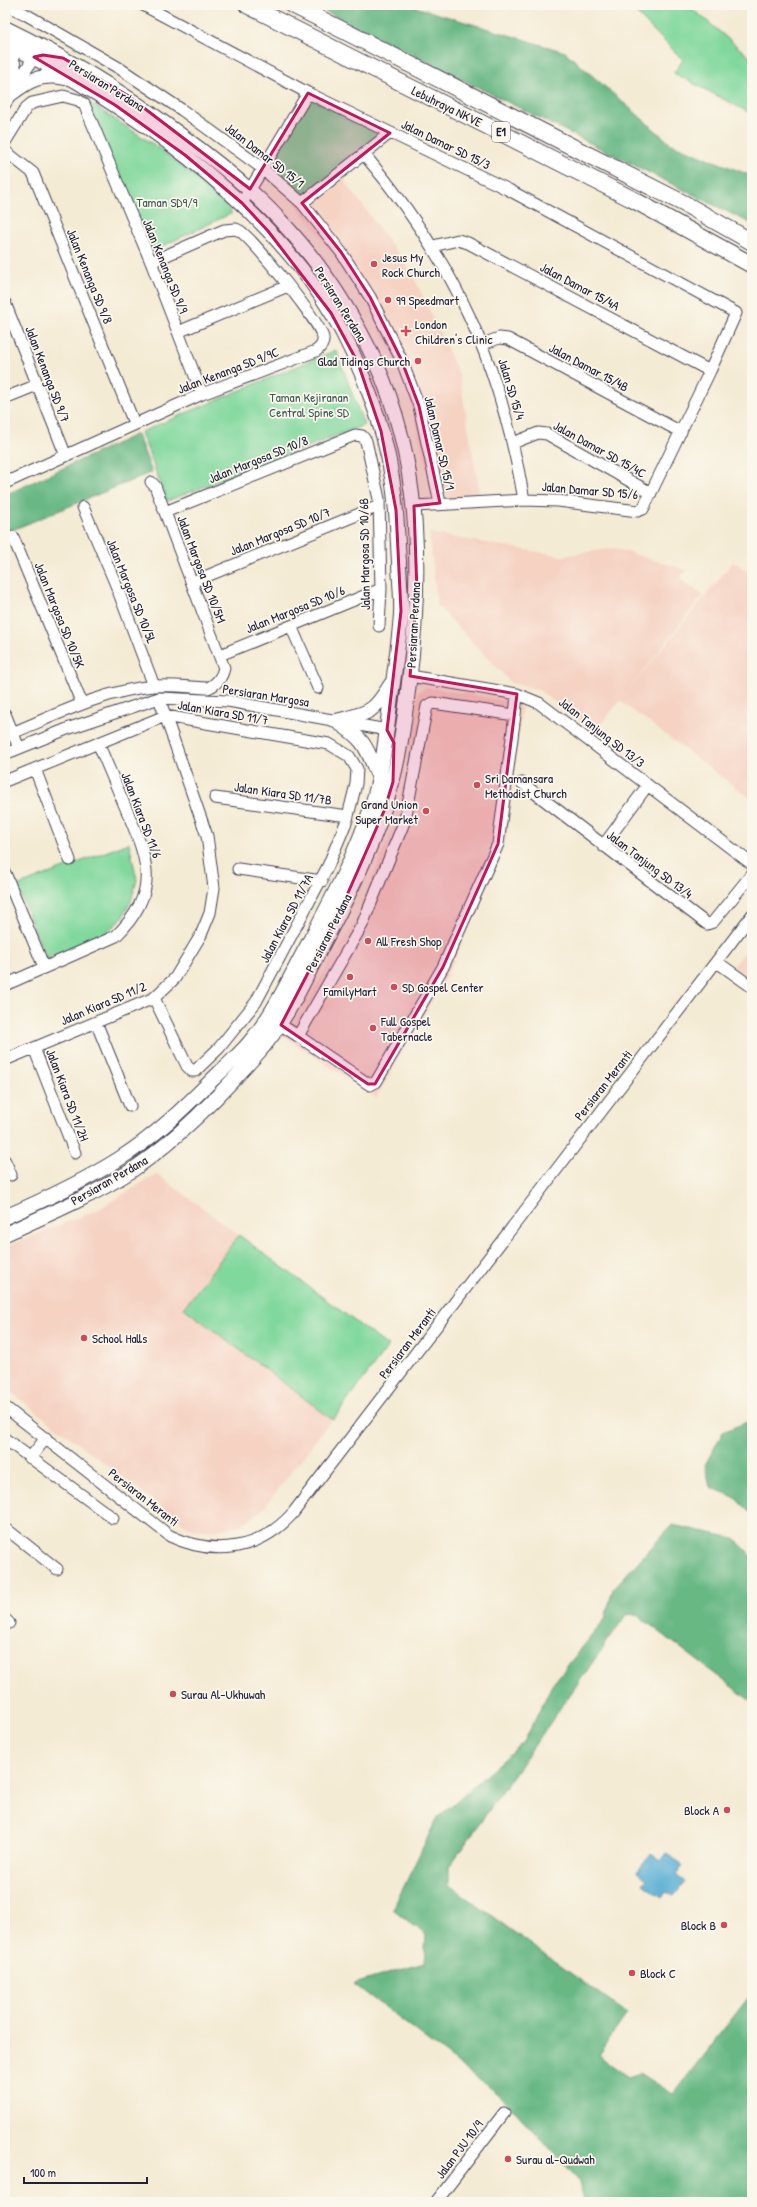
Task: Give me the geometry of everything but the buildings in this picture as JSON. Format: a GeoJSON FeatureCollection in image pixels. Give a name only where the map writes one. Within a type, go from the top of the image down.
{"type":"FeatureCollection","features":[{"type":"Feature","properties":{"kind":"highway","name":"Lebuhraya NKVE"},"geometry":{"type":"LineString","coordinates":[[247,5],[632,199],[752,265]]}},
{"type":"Feature","properties":{"kind":"highway","name":"Lebuhraya NKVE"},"geometry":{"type":"LineString","coordinates":[[293,5],[685,204],[752,242]]}},
{"type":"Feature","properties":{"kind":"main road","name":"Persiaran Perdana"},"geometry":{"type":"LineString","coordinates":[[5,28],[63,58],[126,95],[199,148],[250,189],[305,249],[345,306],[373,357],[396,416],[406,454],[414,506],[417,597],[403,731],[393,782],[384,811],[340,911],[281,1025],[258,1053],[189,1124],[157,1152],[128,1172],[66,1206],[5,1234]]}},
{"type":"Feature","properties":{"kind":"main road","name":"Persiaran Perdana"},"geometry":{"type":"LineString","coordinates":[[5,42],[34,57],[115,105],[185,155],[242,203],[295,262],[331,313],[358,362],[381,431],[392,474],[396,510],[401,611],[387,730],[379,779],[359,838],[331,902],[269,1017],[248,1044],[179,1113],[119,1159],[61,1192],[5,1217]]}},
{"type":"Feature","properties":{"kind":"main road"},"geometry":{"type":"LineString","coordinates":[[5,49],[14,63],[15,73],[8,99]]}},
{"type":"Feature","properties":{"kind":"main road"},"geometry":{"type":"LineString","coordinates":[[8,99],[27,81],[36,78],[47,76],[73,80]]}},
{"type":"Feature","properties":{"kind":"main road"},"geometry":{"type":"LineString","coordinates":[[331,313],[345,306]]}},
{"type":"Feature","properties":{"kind":"main road"},"geometry":{"type":"LineString","coordinates":[[336,721],[366,714],[375,708],[393,680]]}},
{"type":"Feature","properties":{"kind":"main road"},"geometry":{"type":"LineString","coordinates":[[393,782],[394,743],[392,734],[387,730],[396,722],[409,681]]}},
{"type":"Feature","properties":{"kind":"main road"},"geometry":{"type":"LineString","coordinates":[[336,721],[355,733],[363,742],[379,779]]}},
{"type":"Feature","properties":{"kind":"street","name":"Jalan Damar SD 15/1"},"geometry":{"type":"LineString","coordinates":[[6,5],[25,14],[119,68],[182,110],[262,168],[302,203],[341,252],[366,291],[401,359],[419,406],[440,503]]}},
{"type":"Feature","properties":{"kind":"street","name":"Jalan Damar SD 15/3"},"geometry":{"type":"LineString","coordinates":[[143,5],[308,93],[509,190],[736,313]]}},
{"type":"Feature","properties":{"kind":"street"},"geometry":{"type":"LineString","coordinates":[[8,99],[34,57],[34,50],[19,35]]}},
{"type":"Feature","properties":{"kind":"street"},"geometry":{"type":"LineString","coordinates":[[34,57],[43,55],[63,58]]}},
{"type":"Feature","properties":{"kind":"street"},"geometry":{"type":"LineString","coordinates":[[242,203],[308,93]]}},
{"type":"Feature","properties":{"kind":"street","name":"Jalan Kenanga SD 9/9"},"geometry":{"type":"LineString","coordinates":[[5,142],[28,105],[32,103],[63,96],[78,100],[84,104],[151,262],[202,394]]}},
{"type":"Feature","properties":{"kind":"street"},"geometry":{"type":"LineString","coordinates":[[302,203],[390,133]]}},
{"type":"Feature","properties":{"kind":"street","name":"Jalan Kenanga SD 9/8"},"geometry":{"type":"LineString","coordinates":[[5,151],[33,172],[134,423]]}},
{"type":"Feature","properties":{"kind":"street","name":"Jalan SD 15/4"},"geometry":{"type":"LineString","coordinates":[[364,154],[394,189],[433,246],[468,311],[483,344],[513,443],[524,500]]}},
{"type":"Feature","properties":{"kind":"street"},"geometry":{"type":"LineString","coordinates":[[151,262],[224,230],[236,229],[245,234],[288,286],[178,332]]}},
{"type":"Feature","properties":{"kind":"street","name":"Jalan Damar 15/4A"},"geometry":{"type":"LineString","coordinates":[[433,246],[458,240],[468,243],[710,371]]}},
{"type":"Feature","properties":{"kind":"street","name":"Jalan Kenanga SD 9/9C"},"geometry":{"type":"LineString","coordinates":[[5,483],[66,456],[134,423],[202,394],[316,351],[322,345],[323,337],[318,326],[288,286]]}},
{"type":"Feature","properties":{"kind":"street","name":"Jalan Kenanga SD 9/7"},"geometry":{"type":"LineString","coordinates":[[5,303],[8,320],[66,456]]}},
{"type":"Feature","properties":{"kind":"street","name":"Jalan Damar SD 15/6"},"geometry":{"type":"LineString","coordinates":[[414,506],[440,503],[524,500],[558,501],[640,511],[644,508],[681,432],[736,313]]}},
{"type":"Feature","properties":{"kind":"street","name":"Jalan Damar 15/4B"},"geometry":{"type":"LineString","coordinates":[[483,344],[499,338],[508,339],[681,432]]}},
{"type":"Feature","properties":{"kind":"street"},"geometry":{"type":"LineString","coordinates":[[5,398],[37,385]]}},
{"type":"Feature","properties":{"kind":"street","name":"Jalan Damar SD 15/4C"},"geometry":{"type":"LineString","coordinates":[[513,443],[538,433],[547,434],[651,493]]}},
{"type":"Feature","properties":{"kind":"street","name":"Jalan Margosa SD 10/8"},"geometry":{"type":"LineString","coordinates":[[165,512],[355,435],[362,436]]}},
{"type":"Feature","properties":{"kind":"street","name":"Jalan Margosa SD 10/6B"},"geometry":{"type":"LineString","coordinates":[[362,436],[366,441],[379,506],[381,589],[378,626]]}},
{"type":"Feature","properties":{"kind":"street","name":"Jalan Margosa SD 10/5M"},"geometry":{"type":"LineString","coordinates":[[151,482],[155,486],[224,668],[219,680],[208,688],[154,686]]}},
{"type":"Feature","properties":{"kind":"street","name":"Jalan Margosa SD 10/7"},"geometry":{"type":"LineString","coordinates":[[192,582],[379,506]]}},
{"type":"Feature","properties":{"kind":"street","name":"Jalan Margosa SD 10/5L"},"geometry":{"type":"LineString","coordinates":[[83,507],[116,585],[154,686]]}},
{"type":"Feature","properties":{"kind":"street","name":"Jalan Margosa SD 10/5K"},"geometry":{"type":"LineString","coordinates":[[13,537],[82,704]]}},
{"type":"Feature","properties":{"kind":"street","name":"Jalan Margosa SD 10/6"},"geometry":{"type":"LineString","coordinates":[[220,655],[381,589]]}},
{"type":"Feature","properties":{"kind":"street"},"geometry":{"type":"LineString","coordinates":[[291,626],[318,688]]}},
{"type":"Feature","properties":{"kind":"street","name":"Jalan Tanjung SD 13/3"},"geometry":{"type":"LineString","coordinates":[[409,681],[517,694],[546,707],[647,786],[752,864]]}},
{"type":"Feature","properties":{"kind":"street"},"geometry":{"type":"LineString","coordinates":[[9,734],[82,704],[123,692],[154,686]]}},
{"type":"Feature","properties":{"kind":"street"},"geometry":{"type":"LineString","coordinates":[[281,1025],[368,1084],[373,1085],[376,1082],[443,967],[498,844],[517,694]]}},
{"type":"Feature","properties":{"kind":"street","name":"Persiaran Margosa"},"geometry":{"type":"LineString","coordinates":[[5,754],[67,729],[159,698],[228,701],[387,730]]}},
{"type":"Feature","properties":{"kind":"street","name":"Jalan Kiara SD 11/2"},"geometry":{"type":"LineString","coordinates":[[6,1058],[34,1048],[154,998],[175,978],[201,935],[210,913],[214,888],[207,836],[159,698]]}},
{"type":"Feature","properties":{"kind":"street"},"geometry":{"type":"LineString","coordinates":[[298,1036],[362,925],[405,820],[427,706],[433,703],[514,715]]}},
{"type":"Feature","properties":{"kind":"street"},"geometry":{"type":"LineString","coordinates":[[5,714],[9,734],[19,748]]}},
{"type":"Feature","properties":{"kind":"street","name":"Jalan Kiara SD 11/7"},"geometry":{"type":"LineString","coordinates":[[5,781],[165,716],[329,744],[349,756]]}},
{"type":"Feature","properties":{"kind":"street","name":"Jalan Kiara SD 11/6"},"geometry":{"type":"LineString","coordinates":[[5,986],[44,967],[82,952],[116,936],[130,922],[143,896],[146,880],[144,854],[98,743]]}},
{"type":"Feature","properties":{"kind":"street","name":"Jalan Kiara SD 11/7A"},"geometry":{"type":"LineString","coordinates":[[154,998],[187,1066],[192,1071],[198,1069],[219,1048],[256,1002],[322,881],[348,816],[356,784],[357,769],[349,756]]}},
{"type":"Feature","properties":{"kind":"street"},"geometry":{"type":"LineString","coordinates":[[35,769],[70,860]]}},
{"type":"Feature","properties":{"kind":"street","name":"Jalan Tanjung SD 13/4"},"geometry":{"type":"LineString","coordinates":[[522,783],[707,924],[713,922],[752,874]]}},
{"type":"Feature","properties":{"kind":"street"},"geometry":{"type":"LineString","coordinates":[[603,846],[647,786]]}},
{"type":"Feature","properties":{"kind":"street","name":"Jalan Kiara SD 11/7B"},"geometry":{"type":"LineString","coordinates":[[215,798],[348,816]]}},
{"type":"Feature","properties":{"kind":"street"},"geometry":{"type":"LineString","coordinates":[[238,869],[322,881]]}},
{"type":"Feature","properties":{"kind":"street"},"geometry":{"type":"LineString","coordinates":[[5,873],[44,967]]}},
{"type":"Feature","properties":{"kind":"street","name":"Persiaran Meranti"},"geometry":{"type":"LineString","coordinates":[[5,1407],[170,1536],[187,1544],[220,1548],[240,1545],[269,1535],[293,1513],[602,1108],[717,962],[752,915]]}},
{"type":"Feature","properties":{"kind":"street"},"geometry":{"type":"LineString","coordinates":[[717,962],[752,987]]}},
{"type":"Feature","properties":{"kind":"street"},"geometry":{"type":"LineString","coordinates":[[96,1022],[130,1106]]}},
{"type":"Feature","properties":{"kind":"street","name":"Jalan Kiara SD 11/2H"},"geometry":{"type":"LineString","coordinates":[[34,1048],[76,1154]]}},
{"type":"Feature","properties":{"kind":"street"},"geometry":{"type":"LineString","coordinates":[[5,1161],[11,1175]]}},
{"type":"Feature","properties":{"kind":"street"},"geometry":{"type":"LineString","coordinates":[[30,1458],[46,1438]]}},
{"type":"Feature","properties":{"kind":"street"},"geometry":{"type":"LineString","coordinates":[[5,1439],[113,1518]]}},
{"type":"Feature","properties":{"kind":"street"},"geometry":{"type":"LineString","coordinates":[[5,1528],[57,1569]]}},
{"type":"Feature","properties":{"kind":"street","name":"Jalan PJU 10/9"},"geometry":{"type":"LineString","coordinates":[[436,2202],[504,2113]]}},
{"type":"Feature","properties":{"kind":"highlighted area"},"geometry":{"type":"Polygon","coordinates":[[[43,55],[63,58],[127,95],[250,189],[308,93],[390,133],[302,203],[341,252],[370,297],[401,359],[419,406],[440,503],[414,506],[417,592],[410,676],[517,694],[498,844],[443,967],[375,1084],[368,1084],[281,1025],[340,911],[384,811],[393,782],[394,743],[387,730],[401,611],[396,510],[381,431],[358,363],[331,313],[268,231],[242,203],[185,155],[115,105],[34,57],[43,55]]]}},
{"type":"Feature","properties":{"kind":"shaded area"},"geometry":{"type":"Polygon","coordinates":[[[337,170],[412,273],[459,374],[482,507],[437,508],[408,392],[367,300],[296,204],[337,170]]]}},
{"type":"Feature","properties":{"kind":"shaded area"},"geometry":{"type":"Polygon","coordinates":[[[429,533],[562,556],[614,548],[686,570],[680,579],[703,595],[623,697],[733,562],[752,573],[752,795],[750,798],[620,701],[595,732],[537,689],[511,683],[437,605],[429,533]]]}},
{"type":"Feature","properties":{"kind":"shaded area"},"geometry":{"type":"Polygon","coordinates":[[[427,687],[522,704],[506,842],[448,973],[376,1098],[284,1036],[357,919],[397,815],[418,692],[427,687]]]}},
{"type":"Feature","properties":{"kind":"shaded area"},"geometry":{"type":"Polygon","coordinates":[[[752,942],[752,993],[727,975],[752,942]]]}},
{"type":"Feature","properties":{"kind":"shaded area"},"geometry":{"type":"Polygon","coordinates":[[[157,1174],[388,1346],[264,1508],[244,1524],[215,1531],[191,1529],[5,1388],[5,1247],[97,1210],[157,1174]]]}},
{"type":"Feature","properties":{"kind":"green space"},"geometry":{"type":"Polygon","coordinates":[[[313,5],[409,5],[565,52],[671,144],[752,176],[752,224],[313,5]]]}},
{"type":"Feature","properties":{"kind":"green space"},"geometry":{"type":"Polygon","coordinates":[[[628,5],[688,5],[752,59],[752,114],[674,73],[683,60],[628,5]]]}},
{"type":"Feature","properties":{"kind":"green space"},"geometry":{"type":"Polygon","coordinates":[[[307,97],[385,133],[303,199],[265,168],[307,97]]]}},
{"type":"Feature","properties":{"kind":"green space","name":"Taman SD9/9"},"geometry":{"type":"Polygon","coordinates":[[[84,99],[159,148],[196,177],[232,213],[148,253],[84,99]]]}},
{"type":"Feature","properties":{"kind":"green space","name":"Taman Kejiranan Central Spine SD"},"geometry":{"type":"Polygon","coordinates":[[[336,350],[364,425],[167,501],[141,432],[336,350]]]}},
{"type":"Feature","properties":{"kind":"green space"},"geometry":{"type":"Polygon","coordinates":[[[137,434],[152,472],[5,533],[5,495],[137,434]]]}},
{"type":"Feature","properties":{"kind":"green space"},"geometry":{"type":"Polygon","coordinates":[[[129,843],[137,880],[131,901],[122,918],[103,936],[46,959],[17,886],[129,843]]]}},
{"type":"Feature","properties":{"kind":"green space"},"geometry":{"type":"Polygon","coordinates":[[[239,1235],[388,1346],[333,1420],[184,1308],[239,1235]]]}},
{"type":"Feature","properties":{"kind":"green space"},"geometry":{"type":"Polygon","coordinates":[[[752,1420],[752,1515],[734,1497],[710,1487],[705,1465],[723,1432],[752,1420]]]}},
{"type":"Feature","properties":{"kind":"green space"},"geometry":{"type":"Polygon","coordinates":[[[672,1525],[734,1538],[752,1556],[752,1702],[636,1614],[626,1615],[449,1867],[449,1885],[627,2014],[598,2055],[628,2077],[640,2073],[673,2094],[752,1993],[752,2202],[585,2202],[578,2180],[504,2099],[354,1984],[424,1963],[426,1935],[393,1909],[437,1818],[524,1742],[552,1685],[605,1619],[613,1589],[672,1525]]]}},
{"type":"Feature","properties":{"kind":"water"},"geometry":{"type":"Polygon","coordinates":[[[667,1853],[683,1866],[676,1875],[685,1882],[674,1896],[666,1892],[662,1898],[643,1884],[647,1879],[637,1872],[651,1854],[661,1861],[667,1853]]]}},
{"type":"Feature","properties":{"kind":"place","name":"Jesus My Rock Church"},"geometry":{"type":"Point","coordinates":[374,264]}},
{"type":"Feature","properties":{"kind":"place","name":"99 Speedmart"},"geometry":{"type":"Point","coordinates":[388,300]}},
{"type":"Feature","properties":{"kind":"place","name":"London Children's Clinic"},"geometry":{"type":"Point","coordinates":[406,331]}},
{"type":"Feature","properties":{"kind":"place","name":"Glad Tidings Church"},"geometry":{"type":"Point","coordinates":[418,361]}},
{"type":"Feature","properties":{"kind":"place","name":"Sri Damansara Methodist Church"},"geometry":{"type":"Point","coordinates":[477,785]}},
{"type":"Feature","properties":{"kind":"place","name":"Grand Union Super Market"},"geometry":{"type":"Point","coordinates":[426,811]}},
{"type":"Feature","properties":{"kind":"place","name":"All Fresh Shop"},"geometry":{"type":"Point","coordinates":[368,941]}},
{"type":"Feature","properties":{"kind":"place","name":"FamilyMart"},"geometry":{"type":"Point","coordinates":[350,977]}},
{"type":"Feature","properties":{"kind":"place","name":"SD Gospel Center"},"geometry":{"type":"Point","coordinates":[394,987]}},
{"type":"Feature","properties":{"kind":"place","name":"Full Gospel Tabernacle"},"geometry":{"type":"Point","coordinates":[373,1028]}},
{"type":"Feature","properties":{"kind":"place","name":"School Halls"},"geometry":{"type":"Point","coordinates":[84,1338]}},
{"type":"Feature","properties":{"kind":"place","name":"Surau Al-Ukhuwah"},"geometry":{"type":"Point","coordinates":[173,1694]}},
{"type":"Feature","properties":{"kind":"place","name":"Block A"},"geometry":{"type":"Point","coordinates":[727,1810]}},
{"type":"Feature","properties":{"kind":"place","name":"Block B"},"geometry":{"type":"Point","coordinates":[724,1925]}},
{"type":"Feature","properties":{"kind":"place","name":"Block C"},"geometry":{"type":"Point","coordinates":[632,1973]}},
{"type":"Feature","properties":{"kind":"place","name":"Surau al-Qudwah"},"geometry":{"type":"Point","coordinates":[508,2159]}}]}
